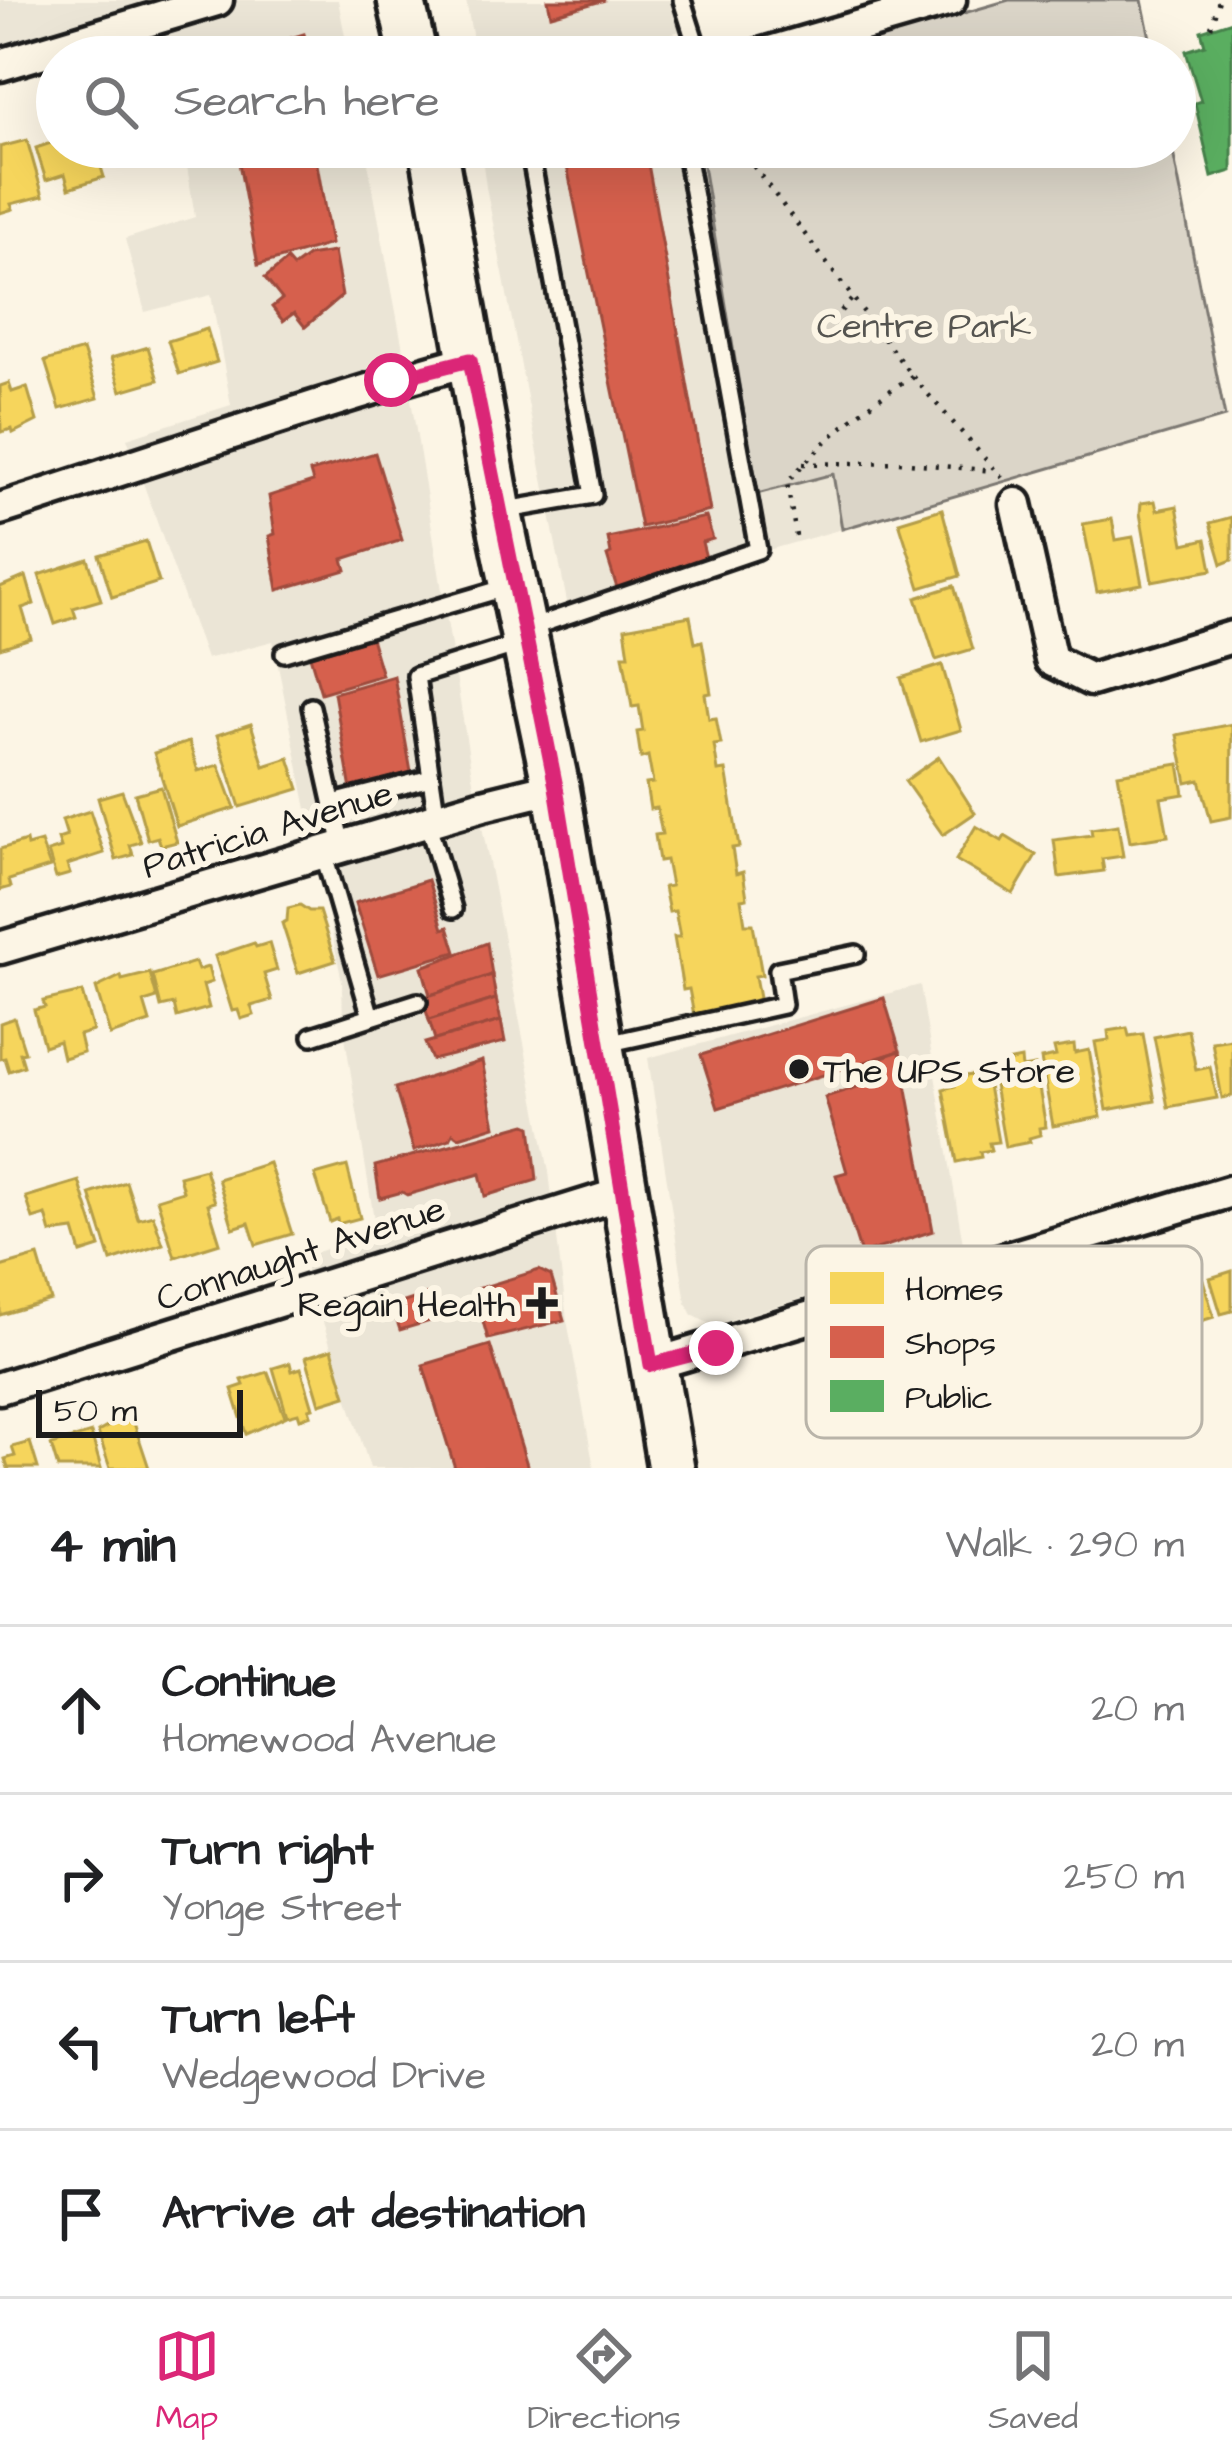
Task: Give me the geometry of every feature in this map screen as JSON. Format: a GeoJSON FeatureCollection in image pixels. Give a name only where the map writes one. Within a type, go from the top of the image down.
{"type":"FeatureCollection","features":[{"type":"Feature","properties":{"kind":"main road"},"geometry":{"type":"LineString","coordinates":[[401,0],[409,36]]}},
{"type":"Feature","properties":{"kind":"main road"},"geometry":{"type":"LineString","coordinates":[[437,168],[498,511],[556,787],[671,1468]]}},
{"type":"Feature","properties":{"kind":"street"},"geometry":{"type":"LineString","coordinates":[[97,36],[217,0]]}},
{"type":"Feature","properties":{"kind":"street"},"geometry":{"type":"LineString","coordinates":[[826,36],[950,0]]}},
{"type":"Feature","properties":{"kind":"street"},"geometry":{"type":"LineString","coordinates":[[0,65],[36,54]]}},
{"type":"Feature","properties":{"kind":"street"},"geometry":{"type":"LineString","coordinates":[[0,508],[391,380],[470,360]]}},
{"type":"Feature","properties":{"kind":"street"},"geometry":{"type":"LineString","coordinates":[[1016,504],[1051,660],[1091,680],[1232,637]]}},
{"type":"Feature","properties":{"kind":"street","name":"Patricia Avenue"},"geometry":{"type":"LineString","coordinates":[[0,948],[556,787]]}},
{"type":"Feature","properties":{"kind":"street"},"geometry":{"type":"LineString","coordinates":[[1048,1246],[1232,1191]]}},
{"type":"Feature","properties":{"kind":"street","name":"Connaught Avenue"},"geometry":{"type":"LineString","coordinates":[[0,1388],[623,1192]]}},
{"type":"Feature","properties":{"kind":"street"},"geometry":{"type":"LineString","coordinates":[[651,1365],[806,1319]]}},
{"type":"Feature","properties":{"kind":"lane"},"geometry":{"type":"LineString","coordinates":[[682,0],[693,36]]}},
{"type":"Feature","properties":{"kind":"lane"},"geometry":{"type":"LineString","coordinates":[[498,511],[593,495],[533,168]]}},
{"type":"Feature","properties":{"kind":"lane"},"geometry":{"type":"LineString","coordinates":[[453,909],[432,820],[431,778],[416,676],[758,550],[689,168]]}},
{"type":"Feature","properties":{"kind":"lane"},"geometry":{"type":"LineString","coordinates":[[284,653],[515,585]]}},
{"type":"Feature","properties":{"kind":"lane"},"geometry":{"type":"LineString","coordinates":[[311,707],[333,803],[333,849],[371,1017]]}},
{"type":"Feature","properties":{"kind":"lane"},"geometry":{"type":"LineString","coordinates":[[333,803],[431,778]]}},
{"type":"Feature","properties":{"kind":"lane"},"geometry":{"type":"LineString","coordinates":[[598,1046],[783,1005],[778,970],[856,954]]}},
{"type":"Feature","properties":{"kind":"lane"},"geometry":{"type":"LineString","coordinates":[[312,1036],[418,1002]]}},
{"type":"Feature","properties":{"kind":"path"},"geometry":{"type":"LineString","coordinates":[[1211,27],[1219,0]]}},
{"type":"Feature","properties":{"kind":"path"},"geometry":{"type":"LineString","coordinates":[[755,168],[912,376],[997,471],[1016,504]]}},
{"type":"Feature","properties":{"kind":"path"},"geometry":{"type":"LineString","coordinates":[[841,311],[854,297]]}},
{"type":"Feature","properties":{"kind":"path"},"geometry":{"type":"LineString","coordinates":[[796,536],[787,483],[863,407],[912,376]]}},
{"type":"Feature","properties":{"kind":"path"},"geometry":{"type":"LineString","coordinates":[[803,464],[898,462],[997,471]]}},
{"type":"Feature","properties":{"kind":"shaded area"},"geometry":{"type":"Polygon","coordinates":[[[0,0],[338,0],[345,36],[36,36],[36,72],[5,82],[0,0]]]}},
{"type":"Feature","properties":{"kind":"shaded area"},"geometry":{"type":"Polygon","coordinates":[[[466,0],[673,0],[680,31],[663,36],[472,36],[466,0]]]}},
{"type":"Feature","properties":{"kind":"shaded area"},"geometry":{"type":"Polygon","coordinates":[[[187,168],[369,168],[472,775],[549,1172],[567,1320],[594,1468],[370,1468],[302,1257],[376,1232],[343,1024],[342,982],[273,641],[206,659],[127,438],[231,405],[211,295],[145,312],[125,239],[195,217],[187,168]]]}},
{"type":"Feature","properties":{"kind":"shaded area"},"geometry":{"type":"Polygon","coordinates":[[[483,168],[703,168],[757,493],[833,474],[842,529],[568,607],[483,168]]]}},
{"type":"Feature","properties":{"kind":"shaded area"},"geometry":{"type":"Polygon","coordinates":[[[920,985],[963,1246],[806,1246],[806,1297],[720,1323],[692,1315],[686,1303],[648,1058],[920,985]]]}},
{"type":"Feature","properties":{"kind":"green space"},"geometry":{"type":"Polygon","coordinates":[[[1009,0],[1142,0],[1150,36],[884,36],[1009,0]]]}},
{"type":"Feature","properties":{"kind":"green space","name":"Centre Park"},"geometry":{"type":"Polygon","coordinates":[[[703,168],[1176,168],[1225,417],[842,529],[833,474],[757,494],[703,168]]]}},
{"type":"Feature","properties":{"kind":"building: Homes"},"geometry":{"type":"Polygon","coordinates":[[[27,140],[43,196],[11,204],[13,209],[0,213],[0,147],[27,140]]]}},
{"type":"Feature","properties":{"kind":"building: Homes"},"geometry":{"type":"Polygon","coordinates":[[[42,168],[101,168],[104,177],[69,188],[65,174],[46,180],[42,168]]]}},
{"type":"Feature","properties":{"kind":"building: Homes"},"geometry":{"type":"Polygon","coordinates":[[[207,329],[217,362],[179,374],[168,341],[207,329]]]}},
{"type":"Feature","properties":{"kind":"building: Homes"},"geometry":{"type":"Polygon","coordinates":[[[148,347],[158,380],[121,391],[111,358],[148,347]]]}},
{"type":"Feature","properties":{"kind":"building: Homes"},"geometry":{"type":"Polygon","coordinates":[[[83,350],[98,398],[60,409],[45,361],[83,350]]]}},
{"type":"Feature","properties":{"kind":"building: Homes"},"geometry":{"type":"Polygon","coordinates":[[[9,383],[12,392],[27,387],[37,421],[13,433],[12,429],[1,432],[0,386],[9,383]]]}},
{"type":"Feature","properties":{"kind":"building: Homes"},"geometry":{"type":"Polygon","coordinates":[[[1155,501],[1157,510],[1177,506],[1184,544],[1206,539],[1212,570],[1152,581],[1140,513],[1141,503],[1155,501]]]}},
{"type":"Feature","properties":{"kind":"building: Homes"},"geometry":{"type":"Polygon","coordinates":[[[942,509],[960,576],[920,588],[899,522],[942,509]]]}},
{"type":"Feature","properties":{"kind":"building: Homes"},"geometry":{"type":"Polygon","coordinates":[[[1232,517],[1232,560],[1222,564],[1210,523],[1232,517]]]}},
{"type":"Feature","properties":{"kind":"building: Homes"},"geometry":{"type":"Polygon","coordinates":[[[1112,519],[1116,540],[1133,537],[1142,584],[1097,592],[1083,524],[1112,519]]]}},
{"type":"Feature","properties":{"kind":"building: Homes"},"geometry":{"type":"Polygon","coordinates":[[[146,541],[159,582],[112,597],[99,555],[146,541]]]}},
{"type":"Feature","properties":{"kind":"building: Homes"},"geometry":{"type":"Polygon","coordinates":[[[88,559],[101,600],[73,608],[76,617],[55,624],[39,575],[88,559]]]}},
{"type":"Feature","properties":{"kind":"building: Homes"},"geometry":{"type":"Polygon","coordinates":[[[26,576],[34,604],[22,608],[31,638],[0,648],[0,587],[26,576]]]}},
{"type":"Feature","properties":{"kind":"building: Homes"},"geometry":{"type":"Polygon","coordinates":[[[954,586],[973,649],[936,660],[916,598],[954,586]]]}},
{"type":"Feature","properties":{"kind":"building: Homes"},"geometry":{"type":"Polygon","coordinates":[[[690,616],[695,643],[702,641],[711,693],[705,694],[709,719],[716,718],[721,744],[714,745],[718,771],[726,770],[739,847],[732,848],[736,874],[743,872],[745,924],[753,924],[762,975],[755,976],[760,1004],[694,1015],[689,989],[683,990],[674,937],[680,937],[664,887],[671,886],[666,860],[659,861],[655,835],[662,834],[657,808],[650,809],[646,784],[653,783],[648,756],[641,758],[639,706],[632,707],[623,655],[629,655],[625,628],[690,616]]]}},
{"type":"Feature","properties":{"kind":"building: Homes"},"geometry":{"type":"Polygon","coordinates":[[[942,665],[961,730],[921,742],[901,678],[942,665]]]}},
{"type":"Feature","properties":{"kind":"building: Homes"},"geometry":{"type":"Polygon","coordinates":[[[251,724],[264,766],[289,758],[299,789],[240,807],[217,735],[251,724]]]}},
{"type":"Feature","properties":{"kind":"building: Homes"},"geometry":{"type":"Polygon","coordinates":[[[1232,724],[1231,817],[1211,821],[1200,780],[1187,783],[1177,735],[1232,724]]]}},
{"type":"Feature","properties":{"kind":"building: Homes"},"geometry":{"type":"Polygon","coordinates":[[[189,742],[198,771],[219,765],[235,808],[177,826],[154,753],[189,742]]]}},
{"type":"Feature","properties":{"kind":"building: Homes"},"geometry":{"type":"Polygon","coordinates":[[[939,757],[975,813],[943,835],[905,781],[939,757]]]}},
{"type":"Feature","properties":{"kind":"building: Homes"},"geometry":{"type":"Polygon","coordinates":[[[1179,764],[1184,794],[1161,798],[1168,836],[1130,842],[1118,774],[1179,764]]]}},
{"type":"Feature","properties":{"kind":"building: Homes"},"geometry":{"type":"Polygon","coordinates":[[[161,787],[177,842],[161,846],[158,837],[148,840],[135,794],[161,787]]]}},
{"type":"Feature","properties":{"kind":"building: Homes"},"geometry":{"type":"Polygon","coordinates":[[[122,791],[141,842],[130,845],[133,855],[116,860],[98,798],[122,791]]]}},
{"type":"Feature","properties":{"kind":"building: Homes"},"geometry":{"type":"Polygon","coordinates":[[[90,811],[104,853],[67,865],[70,874],[56,878],[48,852],[61,848],[58,839],[67,836],[62,820],[90,811]]]}},
{"type":"Feature","properties":{"kind":"building: Homes"},"geometry":{"type":"Polygon","coordinates":[[[1118,825],[1123,856],[1102,859],[1104,871],[1059,877],[1054,840],[1092,835],[1091,829],[1118,825]]]}},
{"type":"Feature","properties":{"kind":"building: Homes"},"geometry":{"type":"Polygon","coordinates":[[[976,826],[1002,841],[1005,836],[1036,855],[1013,894],[956,860],[976,826]]]}},
{"type":"Feature","properties":{"kind":"building: Homes"},"geometry":{"type":"Polygon","coordinates":[[[26,841],[27,846],[41,842],[50,867],[9,880],[11,887],[0,890],[0,849],[26,841]]]}},
{"type":"Feature","properties":{"kind":"building: Homes"},"geometry":{"type":"Polygon","coordinates":[[[300,905],[319,911],[335,961],[298,973],[282,923],[287,921],[288,908],[300,905]]]}},
{"type":"Feature","properties":{"kind":"building: Homes"},"geometry":{"type":"Polygon","coordinates":[[[254,943],[256,947],[269,943],[277,970],[264,974],[272,1000],[251,1006],[254,1015],[241,1019],[238,1010],[232,1011],[215,956],[254,943]]]}},
{"type":"Feature","properties":{"kind":"building: Homes"},"geometry":{"type":"Polygon","coordinates":[[[195,962],[198,970],[208,967],[212,982],[203,985],[209,1008],[177,1017],[174,1004],[161,1007],[153,975],[195,962]]]}},
{"type":"Feature","properties":{"kind":"building: Homes"},"geometry":{"type":"Polygon","coordinates":[[[150,973],[157,998],[144,1002],[150,1022],[110,1035],[96,988],[121,976],[122,980],[150,973]]]}},
{"type":"Feature","properties":{"kind":"building: Homes"},"geometry":{"type":"Polygon","coordinates":[[[82,992],[93,1031],[79,1035],[83,1052],[63,1058],[59,1041],[44,1046],[34,1010],[45,1007],[43,1001],[82,992]]]}},
{"type":"Feature","properties":{"kind":"building: Homes"},"geometry":{"type":"Polygon","coordinates":[[[14,1018],[25,1052],[20,1053],[24,1066],[9,1071],[5,1058],[0,1059],[0,1023],[14,1018]]]}},
{"type":"Feature","properties":{"kind":"building: Homes"},"geometry":{"type":"Polygon","coordinates":[[[1127,1028],[1129,1036],[1143,1034],[1155,1101],[1107,1110],[1095,1042],[1109,1040],[1108,1031],[1127,1028]]]}},
{"type":"Feature","properties":{"kind":"building: Homes"},"geometry":{"type":"Polygon","coordinates":[[[1188,1030],[1196,1070],[1210,1067],[1217,1098],[1168,1107],[1154,1037],[1188,1030]]]}},
{"type":"Feature","properties":{"kind":"building: Homes"},"geometry":{"type":"Polygon","coordinates":[[[1232,1039],[1232,1096],[1222,1098],[1212,1042],[1232,1039]]]}},
{"type":"Feature","properties":{"kind":"building: Homes"},"geometry":{"type":"Polygon","coordinates":[[[1074,1045],[1075,1053],[1089,1050],[1101,1117],[1053,1126],[1041,1059],[1056,1056],[1054,1048],[1074,1045]]]}},
{"type":"Feature","properties":{"kind":"building: Homes"},"geometry":{"type":"Polygon","coordinates":[[[1021,1059],[1022,1068],[1035,1066],[1046,1127],[1039,1128],[1040,1135],[1029,1138],[1030,1142],[1005,1147],[992,1074],[1003,1072],[1002,1063],[1021,1059]]]}},
{"type":"Feature","properties":{"kind":"building: Homes"},"geometry":{"type":"Polygon","coordinates":[[[972,1075],[974,1083],[987,1080],[998,1142],[989,1143],[991,1150],[980,1152],[981,1157],[957,1162],[943,1089],[955,1086],[953,1078],[972,1075]]]}},
{"type":"Feature","properties":{"kind":"building: Homes"},"geometry":{"type":"Polygon","coordinates":[[[269,1163],[292,1234],[256,1245],[249,1223],[233,1228],[218,1179],[269,1163]]]}},
{"type":"Feature","properties":{"kind":"building: Homes"},"geometry":{"type":"Polygon","coordinates":[[[347,1166],[360,1218],[338,1224],[337,1219],[330,1222],[315,1175],[347,1166]]]}},
{"type":"Feature","properties":{"kind":"building: Homes"},"geometry":{"type":"Polygon","coordinates":[[[205,1169],[215,1202],[208,1204],[220,1243],[175,1257],[157,1199],[183,1191],[179,1176],[205,1169]]]}},
{"type":"Feature","properties":{"kind":"building: Homes"},"geometry":{"type":"Polygon","coordinates":[[[79,1181],[100,1247],[81,1253],[74,1230],[51,1233],[46,1215],[33,1219],[26,1197],[79,1181]]]}},
{"type":"Feature","properties":{"kind":"building: Homes"},"geometry":{"type":"Polygon","coordinates":[[[126,1182],[138,1219],[153,1215],[163,1244],[111,1261],[90,1194],[126,1182]]]}},
{"type":"Feature","properties":{"kind":"building: Homes"},"geometry":{"type":"Polygon","coordinates":[[[38,1256],[51,1300],[0,1315],[0,1267],[38,1256]]]}},
{"type":"Feature","properties":{"kind":"building: Homes"},"geometry":{"type":"Polygon","coordinates":[[[1232,1271],[1232,1311],[1221,1314],[1210,1278],[1232,1271]]]}},
{"type":"Feature","properties":{"kind":"building: Homes"},"geometry":{"type":"Polygon","coordinates":[[[1202,1280],[1214,1317],[1202,1321],[1202,1280]]]}},
{"type":"Feature","properties":{"kind":"building: Homes"},"geometry":{"type":"Polygon","coordinates":[[[332,1349],[346,1396],[320,1404],[306,1357],[332,1349]]]}},
{"type":"Feature","properties":{"kind":"building: Homes"},"geometry":{"type":"Polygon","coordinates":[[[290,1363],[292,1371],[301,1368],[313,1408],[311,1415],[300,1419],[298,1413],[287,1416],[273,1368],[290,1363]]]}},
{"type":"Feature","properties":{"kind":"building: Homes"},"geometry":{"type":"Polygon","coordinates":[[[268,1372],[285,1417],[246,1434],[232,1389],[244,1385],[242,1380],[268,1372]]]}},
{"type":"Feature","properties":{"kind":"building: Homes"},"geometry":{"type":"Polygon","coordinates":[[[127,1416],[129,1422],[133,1420],[149,1468],[110,1468],[98,1432],[127,1416]]]}},
{"type":"Feature","properties":{"kind":"building: Homes"},"geometry":{"type":"Polygon","coordinates":[[[91,1433],[101,1468],[58,1468],[51,1445],[91,1433]]]}},
{"type":"Feature","properties":{"kind":"building: Homes"},"geometry":{"type":"Polygon","coordinates":[[[30,1442],[38,1468],[8,1468],[5,1459],[15,1456],[12,1447],[30,1442]]]}},
{"type":"Feature","properties":{"kind":"building: Shops"},"geometry":{"type":"Polygon","coordinates":[[[548,0],[605,0],[551,15],[548,0]]]}},
{"type":"Feature","properties":{"kind":"building: Shops"},"geometry":{"type":"Polygon","coordinates":[[[240,168],[318,168],[331,244],[258,265],[240,168]]]}},
{"type":"Feature","properties":{"kind":"building: Shops"},"geometry":{"type":"Polygon","coordinates":[[[567,168],[649,168],[710,511],[641,527],[567,168]]]}},
{"type":"Feature","properties":{"kind":"building: Shops"},"geometry":{"type":"Polygon","coordinates":[[[334,252],[342,296],[305,327],[294,313],[283,321],[272,307],[282,299],[265,278],[287,260],[293,267],[308,256],[334,252]]]}},
{"type":"Feature","properties":{"kind":"building: Shops"},"geometry":{"type":"Polygon","coordinates":[[[375,453],[402,540],[343,559],[346,570],[278,590],[269,536],[275,534],[269,496],[313,482],[310,472],[375,453]]]}},
{"type":"Feature","properties":{"kind":"building: Shops"},"geometry":{"type":"Polygon","coordinates":[[[706,517],[713,539],[702,542],[707,562],[618,591],[607,556],[611,554],[608,538],[706,517]]]}},
{"type":"Feature","properties":{"kind":"building: Shops"},"geometry":{"type":"Polygon","coordinates":[[[371,638],[382,675],[321,693],[310,656],[371,638]]]}},
{"type":"Feature","properties":{"kind":"building: Shops"},"geometry":{"type":"Polygon","coordinates":[[[394,676],[411,772],[351,790],[334,693],[394,676]]]}},
{"type":"Feature","properties":{"kind":"building: Shops"},"geometry":{"type":"Polygon","coordinates":[[[428,880],[443,929],[448,927],[456,952],[378,975],[355,903],[428,880]]]}},
{"type":"Feature","properties":{"kind":"building: Shops"},"geometry":{"type":"Polygon","coordinates":[[[487,943],[492,975],[430,995],[422,967],[487,943]]]}},
{"type":"Feature","properties":{"kind":"building: Shops"},"geometry":{"type":"Polygon","coordinates":[[[492,975],[496,999],[429,1020],[422,998],[492,975]]]}},
{"type":"Feature","properties":{"kind":"building: Shops"},"geometry":{"type":"Polygon","coordinates":[[[884,998],[900,1051],[718,1108],[701,1055],[884,998]]]}},
{"type":"Feature","properties":{"kind":"building: Shops"},"geometry":{"type":"Polygon","coordinates":[[[496,999],[501,1021],[435,1040],[429,1020],[496,999]]]}},
{"type":"Feature","properties":{"kind":"building: Shops"},"geometry":{"type":"Polygon","coordinates":[[[501,1021],[505,1042],[432,1060],[425,1043],[501,1021]]]}},
{"type":"Feature","properties":{"kind":"building: Shops"},"geometry":{"type":"Polygon","coordinates":[[[900,1051],[933,1231],[886,1246],[858,1246],[836,1175],[847,1172],[825,1097],[870,1083],[864,1063],[900,1051]]]}},
{"type":"Feature","properties":{"kind":"building: Shops"},"geometry":{"type":"Polygon","coordinates":[[[482,1061],[495,1126],[459,1137],[453,1133],[450,1139],[414,1151],[395,1088],[482,1061]]]}},
{"type":"Feature","properties":{"kind":"building: Shops"},"geometry":{"type":"Polygon","coordinates":[[[531,1126],[537,1180],[485,1196],[480,1174],[380,1198],[375,1166],[531,1126]]]}},
{"type":"Feature","properties":{"kind":"building: Shops"},"geometry":{"type":"Polygon","coordinates":[[[539,1270],[551,1276],[564,1320],[488,1339],[474,1290],[539,1270]]]}},
{"type":"Feature","properties":{"kind":"building: Shops"},"geometry":{"type":"Polygon","coordinates":[[[429,1294],[437,1319],[400,1330],[392,1306],[429,1294]]]}},
{"type":"Feature","properties":{"kind":"building: Shops"},"geometry":{"type":"Polygon","coordinates":[[[490,1345],[528,1468],[455,1468],[423,1365],[490,1345]]]}},
{"type":"Feature","properties":{"kind":"building: Public"},"geometry":{"type":"Polygon","coordinates":[[[1232,21],[1232,171],[1212,177],[1196,107],[1201,101],[1196,48],[1205,45],[1201,31],[1232,21]]]}},
{"type":"Feature","properties":{"kind":"place","name":"The UPS Store"},"geometry":{"type":"Point","coordinates":[799,1069]}},
{"type":"Feature","properties":{"kind":"place","name":"Regain Health"},"geometry":{"type":"Point","coordinates":[542,1303]}},
{"type":"Feature","properties":{"kind":"route"},"geometry":{"type":"LineString","coordinates":[[391,380],[470,360],[556,787],[651,1365],[716,1348]]}}]}
